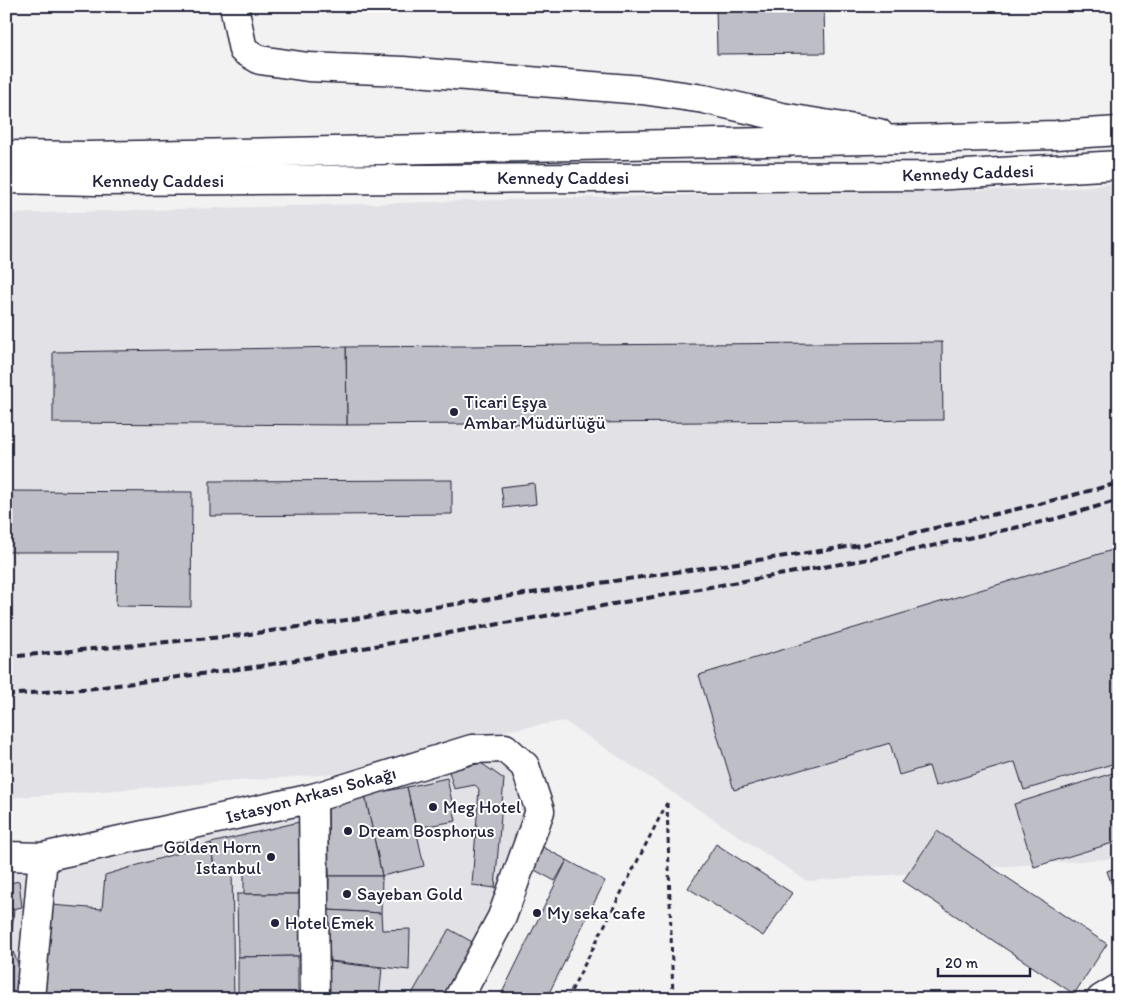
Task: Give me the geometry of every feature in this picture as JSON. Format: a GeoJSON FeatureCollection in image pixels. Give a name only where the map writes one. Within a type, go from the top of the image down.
{"type":"FeatureCollection","features":[{"type":"Feature","properties":{"kind":"main road"},"geometry":{"type":"LineString","coordinates":[[234,6],[243,50],[260,60],[308,67],[403,71],[642,90],[704,100],[782,117],[915,139]]}},
{"type":"Feature","properties":{"kind":"main road","name":"Kennedy Caddesi"},"geometry":{"type":"LineString","coordinates":[[6,155],[88,156],[915,139],[1119,131]]}},
{"type":"Feature","properties":{"kind":"main road","name":"Kennedy Caddesi"},"geometry":{"type":"LineString","coordinates":[[6,179],[106,181],[933,176],[1119,165]]}},
{"type":"Feature","properties":{"kind":"main road","name":"Istasyon Arkası Sokağı"},"geometry":{"type":"LineString","coordinates":[[6,856],[43,857],[313,798],[472,750],[506,748],[525,766],[540,811],[502,917],[458,999]]}},
{"type":"Feature","properties":{"kind":"main road"},"geometry":{"type":"LineString","coordinates":[[313,798],[315,999]]}},
{"type":"Feature","properties":{"kind":"main road"},"geometry":{"type":"LineString","coordinates":[[30,999],[43,857]]}},
{"type":"Feature","properties":{"kind":"main road"},"geometry":{"type":"LineString","coordinates":[[1101,999],[1119,988]]}},
{"type":"Feature","properties":{"kind":"path"},"geometry":{"type":"LineString","coordinates":[[567,999],[667,802],[673,999]]}},
{"type":"Feature","properties":{"kind":"shaded area"},"geometry":{"type":"Polygon","coordinates":[[[1119,183],[1119,858],[807,881],[564,721],[504,731],[334,774],[6,798],[6,214],[713,194],[1062,189],[1119,183]]]}},
{"type":"Feature","properties":{"kind":"shaded area"},"geometry":{"type":"Polygon","coordinates":[[[519,742],[535,809],[453,999],[6,999],[6,851],[48,852],[519,742]]]}},
{"type":"Feature","properties":{"kind":"building"},"geometry":{"type":"Polygon","coordinates":[[[716,6],[824,6],[825,53],[717,54],[716,6]]]}},
{"type":"Feature","properties":{"kind":"building"},"geometry":{"type":"Polygon","coordinates":[[[942,342],[943,420],[347,425],[346,347],[942,342]]]}},
{"type":"Feature","properties":{"kind":"building"},"geometry":{"type":"Polygon","coordinates":[[[346,347],[347,425],[53,423],[53,352],[346,347]]]}},
{"type":"Feature","properties":{"kind":"building"},"geometry":{"type":"Polygon","coordinates":[[[452,480],[452,514],[210,516],[210,481],[452,480]]]}},
{"type":"Feature","properties":{"kind":"building"},"geometry":{"type":"Polygon","coordinates":[[[534,483],[536,504],[504,508],[501,487],[534,483]]]}},
{"type":"Feature","properties":{"kind":"building"},"geometry":{"type":"Polygon","coordinates":[[[6,491],[192,492],[191,607],[116,606],[117,552],[6,552],[6,491]]]}},
{"type":"Feature","properties":{"kind":"building"},"geometry":{"type":"Polygon","coordinates":[[[1119,548],[1119,762],[1024,790],[1015,762],[935,786],[929,766],[899,775],[890,743],[734,790],[699,675],[1119,548]]]}},
{"type":"Feature","properties":{"kind":"building"},"geometry":{"type":"Polygon","coordinates":[[[481,763],[504,779],[495,888],[472,885],[479,789],[475,785],[454,789],[449,771],[481,763]]]}},
{"type":"Feature","properties":{"kind":"building"},"geometry":{"type":"Polygon","coordinates":[[[1119,771],[1119,841],[1034,867],[1014,804],[1119,771]]]}},
{"type":"Feature","properties":{"kind":"building"},"geometry":{"type":"Polygon","coordinates":[[[447,778],[456,821],[416,828],[407,787],[447,778]]]}},
{"type":"Feature","properties":{"kind":"building"},"geometry":{"type":"Polygon","coordinates":[[[407,787],[424,866],[382,876],[365,795],[407,787]]]}},
{"type":"Feature","properties":{"kind":"building"},"geometry":{"type":"Polygon","coordinates":[[[365,795],[382,876],[329,876],[328,804],[365,795]]]}},
{"type":"Feature","properties":{"kind":"building"},"geometry":{"type":"Polygon","coordinates":[[[299,822],[299,894],[244,894],[244,866],[214,870],[211,843],[299,822]]]}},
{"type":"Feature","properties":{"kind":"building"},"geometry":{"type":"Polygon","coordinates":[[[937,831],[1107,944],[1074,994],[903,881],[937,831]]]}},
{"type":"Feature","properties":{"kind":"building"},"geometry":{"type":"Polygon","coordinates":[[[211,843],[214,870],[232,867],[234,999],[44,999],[51,905],[102,909],[105,875],[211,843]]]}},
{"type":"Feature","properties":{"kind":"building"},"geometry":{"type":"Polygon","coordinates":[[[716,844],[792,893],[763,936],[688,888],[716,844]]]}},
{"type":"Feature","properties":{"kind":"building"},"geometry":{"type":"Polygon","coordinates":[[[541,846],[567,860],[555,881],[529,867],[541,846]]]}},
{"type":"Feature","properties":{"kind":"building"},"geometry":{"type":"Polygon","coordinates":[[[567,860],[605,881],[546,999],[499,999],[567,860]]]}},
{"type":"Feature","properties":{"kind":"building"},"geometry":{"type":"Polygon","coordinates":[[[1119,867],[1119,906],[1107,871],[1119,867]]]}},
{"type":"Feature","properties":{"kind":"building"},"geometry":{"type":"Polygon","coordinates":[[[329,876],[382,876],[381,913],[328,910],[329,876]]]}},
{"type":"Feature","properties":{"kind":"building"},"geometry":{"type":"Polygon","coordinates":[[[19,881],[22,907],[6,910],[6,884],[19,881]]]}},
{"type":"Feature","properties":{"kind":"building"},"geometry":{"type":"Polygon","coordinates":[[[237,894],[302,894],[302,956],[238,957],[237,894]]]}},
{"type":"Feature","properties":{"kind":"building"},"geometry":{"type":"Polygon","coordinates":[[[14,909],[8,975],[6,974],[6,910],[14,909]]]}},
{"type":"Feature","properties":{"kind":"building"},"geometry":{"type":"Polygon","coordinates":[[[328,910],[381,913],[382,930],[410,929],[409,970],[330,961],[328,910]]]}},
{"type":"Feature","properties":{"kind":"building"},"geometry":{"type":"Polygon","coordinates":[[[449,929],[476,944],[445,999],[409,999],[449,929]]]}},
{"type":"Feature","properties":{"kind":"building"},"geometry":{"type":"Polygon","coordinates":[[[6,935],[33,999],[6,999],[6,935]]]}},
{"type":"Feature","properties":{"kind":"building"},"geometry":{"type":"Polygon","coordinates":[[[298,956],[298,999],[238,999],[238,957],[298,956]]]}},
{"type":"Feature","properties":{"kind":"building"},"geometry":{"type":"Polygon","coordinates":[[[323,961],[382,968],[379,999],[324,999],[323,961]]]}},
{"type":"Feature","properties":{"kind":"railway"},"geometry":{"type":"LineString","coordinates":[[6,657],[243,635],[861,545],[1043,503],[1119,483]]}},
{"type":"Feature","properties":{"kind":"railway"},"geometry":{"type":"LineString","coordinates":[[6,695],[95,688],[261,666],[886,556],[1055,519],[1119,500]]}},
{"type":"Feature","properties":{"kind":"place","name":"Ticari Eşya Ambar Müdürlüğü"},"geometry":{"type":"Point","coordinates":[454,412]}},
{"type":"Feature","properties":{"kind":"place","name":"Meg Hotel"},"geometry":{"type":"Point","coordinates":[433,807]}},
{"type":"Feature","properties":{"kind":"place","name":"Dream Bosphorus"},"geometry":{"type":"Point","coordinates":[348,831]}},
{"type":"Feature","properties":{"kind":"place","name":"Golden Horn Istanbul"},"geometry":{"type":"Point","coordinates":[271,857]}},
{"type":"Feature","properties":{"kind":"place","name":"Sayeban Gold"},"geometry":{"type":"Point","coordinates":[347,894]}},
{"type":"Feature","properties":{"kind":"place","name":"My seka cafe"},"geometry":{"type":"Point","coordinates":[537,913]}},
{"type":"Feature","properties":{"kind":"place","name":"Hotel Emek"},"geometry":{"type":"Point","coordinates":[275,923]}}]}
